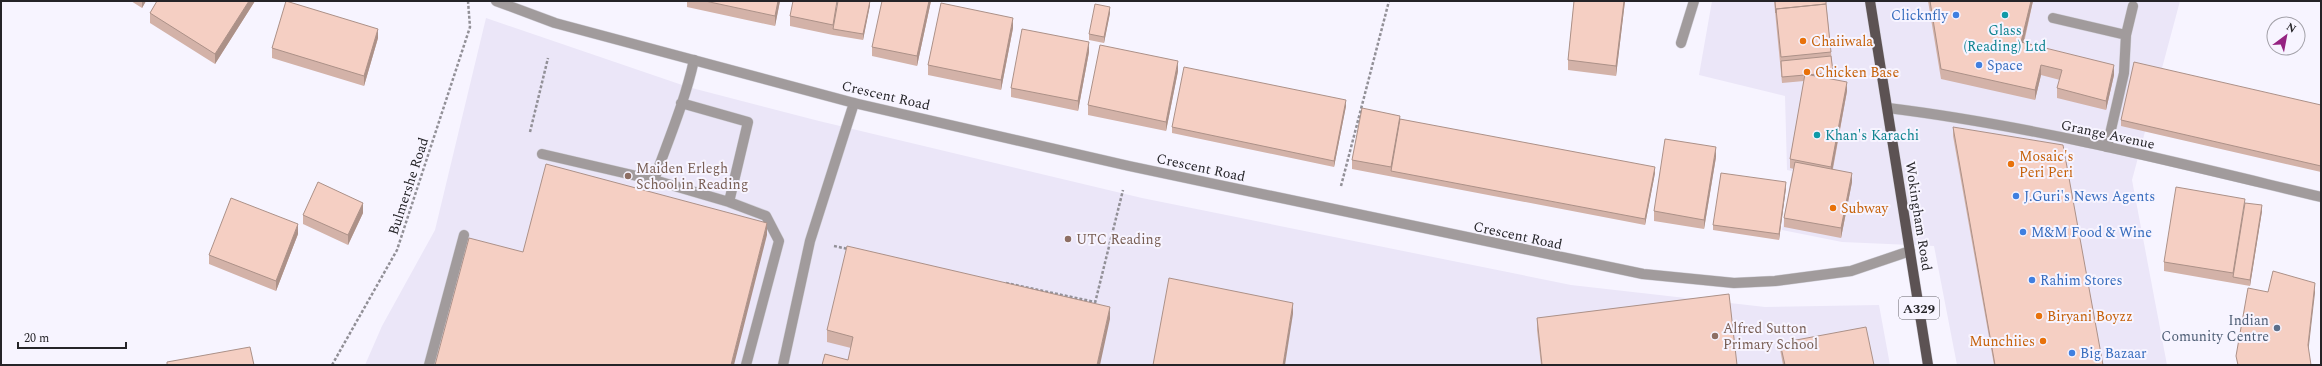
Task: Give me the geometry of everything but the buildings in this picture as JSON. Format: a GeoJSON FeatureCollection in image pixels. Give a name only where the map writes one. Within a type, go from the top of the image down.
{"type":"FeatureCollection","features":[{"type":"Feature","properties":{"kind":"main road","name":"Wokingham Road"},"geometry":{"type":"LineString","coordinates":[[1870,1],[1928,365]]}},
{"type":"Feature","properties":{"kind":"street","name":"Crescent Road"},"geometry":{"type":"LineString","coordinates":[[496,1],[555,23],[854,103],[1129,166],[1643,274],[1734,283],[1775,281],[1851,271],[1910,251]]}},
{"type":"Feature","properties":{"kind":"street"},"geometry":{"type":"LineString","coordinates":[[1681,43],[1694,1]]}},
{"type":"Feature","properties":{"kind":"street"},"geometry":{"type":"LineString","coordinates":[[2107,146],[2124,73],[2126,35],[2133,6]]}},
{"type":"Feature","properties":{"kind":"street"},"geometry":{"type":"LineString","coordinates":[[2053,18],[2126,35]]}},
{"type":"Feature","properties":{"kind":"street"},"geometry":{"type":"LineString","coordinates":[[654,180],[688,87],[694,60]]}},
{"type":"Feature","properties":{"kind":"street"},"geometry":{"type":"LineString","coordinates":[[681,103],[748,122],[729,202]]}},
{"type":"Feature","properties":{"kind":"street"},"geometry":{"type":"LineString","coordinates":[[783,365],[810,241],[854,103]]}},
{"type":"Feature","properties":{"kind":"street","name":"Grange Avenue"},"geometry":{"type":"LineString","coordinates":[[1888,108],[1945,115],[2107,146],[2321,197]]}},
{"type":"Feature","properties":{"kind":"street"},"geometry":{"type":"LineString","coordinates":[[542,154],[654,180],[729,202],[766,216],[779,241],[746,365]]}},
{"type":"Feature","properties":{"kind":"street"},"geometry":{"type":"LineString","coordinates":[[429,365],[464,235]]}},
{"type":"Feature","properties":{"kind":"path","name":"Bulmershe Road"},"geometry":{"type":"LineString","coordinates":[[332,365],[398,250],[470,27],[468,1]]}},
{"type":"Feature","properties":{"kind":"path"},"geometry":{"type":"LineString","coordinates":[[1334,210],[1389,1]]}},
{"type":"Feature","properties":{"kind":"path"},"geometry":{"type":"LineString","coordinates":[[1094,308],[1129,166]]}},
{"type":"Feature","properties":{"kind":"path"},"geometry":{"type":"LineString","coordinates":[[810,241],[849,249]]}},
{"type":"Feature","properties":{"kind":"path"},"geometry":{"type":"LineString","coordinates":[[1003,282],[1095,302]]}},
{"type":"Feature","properties":{"kind":"shaded area"},"geometry":{"type":"Polygon","coordinates":[[[1712,1],[2180,1],[2132,180],[2167,365],[1957,365],[1934,246],[1842,242],[1782,230],[1792,171],[1787,170],[1785,96],[1699,75],[1712,1]]]}},
{"type":"Feature","properties":{"kind":"shaded area"},"geometry":{"type":"Polygon","coordinates":[[[486,18],[688,87],[819,121],[1142,198],[1571,285],[1765,307],[1879,305],[1890,365],[365,365],[382,326],[435,230],[486,18]]]}},
{"type":"Feature","properties":{"kind":"place","name":"Clicknfly"},"geometry":{"type":"Point","coordinates":[1956,15]}},
{"type":"Feature","properties":{"kind":"place","name":"Glass (Reading) Ltd"},"geometry":{"type":"Point","coordinates":[2005,15]}},
{"type":"Feature","properties":{"kind":"place","name":"Chaiiwala"},"geometry":{"type":"Point","coordinates":[1803,41]}},
{"type":"Feature","properties":{"kind":"place","name":"Space"},"geometry":{"type":"Point","coordinates":[1979,65]}},
{"type":"Feature","properties":{"kind":"place","name":"Chicken Base"},"geometry":{"type":"Point","coordinates":[1807,72]}},
{"type":"Feature","properties":{"kind":"place","name":"Khan's Karachi"},"geometry":{"type":"Point","coordinates":[1817,135]}},
{"type":"Feature","properties":{"kind":"place","name":"Mosaic's Peri Peri"},"geometry":{"type":"Point","coordinates":[2011,164]}},
{"type":"Feature","properties":{"kind":"place","name":"Maiden Erlegh School in Reading"},"geometry":{"type":"Point","coordinates":[628,176]}},
{"type":"Feature","properties":{"kind":"place","name":"J.Guri's News Agents"},"geometry":{"type":"Point","coordinates":[2016,196]}},
{"type":"Feature","properties":{"kind":"place","name":"Subway"},"geometry":{"type":"Point","coordinates":[1833,208]}},
{"type":"Feature","properties":{"kind":"place","name":"M&M Food & Wine"},"geometry":{"type":"Point","coordinates":[2023,232]}},
{"type":"Feature","properties":{"kind":"place","name":"UTC Reading"},"geometry":{"type":"Point","coordinates":[1068,239]}},
{"type":"Feature","properties":{"kind":"place","name":"Rahim Stores"},"geometry":{"type":"Point","coordinates":[2032,280]}},
{"type":"Feature","properties":{"kind":"place","name":"Biryani Boyzz"},"geometry":{"type":"Point","coordinates":[2039,316]}},
{"type":"Feature","properties":{"kind":"place","name":"Indian Comunity Centre"},"geometry":{"type":"Point","coordinates":[2277,328]}},
{"type":"Feature","properties":{"kind":"place","name":"Alfred Sutton Primary School"},"geometry":{"type":"Point","coordinates":[1715,336]}},
{"type":"Feature","properties":{"kind":"place","name":"Munchiies"},"geometry":{"type":"Point","coordinates":[2043,341]}},
{"type":"Feature","properties":{"kind":"place","name":"Big Bazaar"},"geometry":{"type":"Point","coordinates":[2072,353]}}]}
